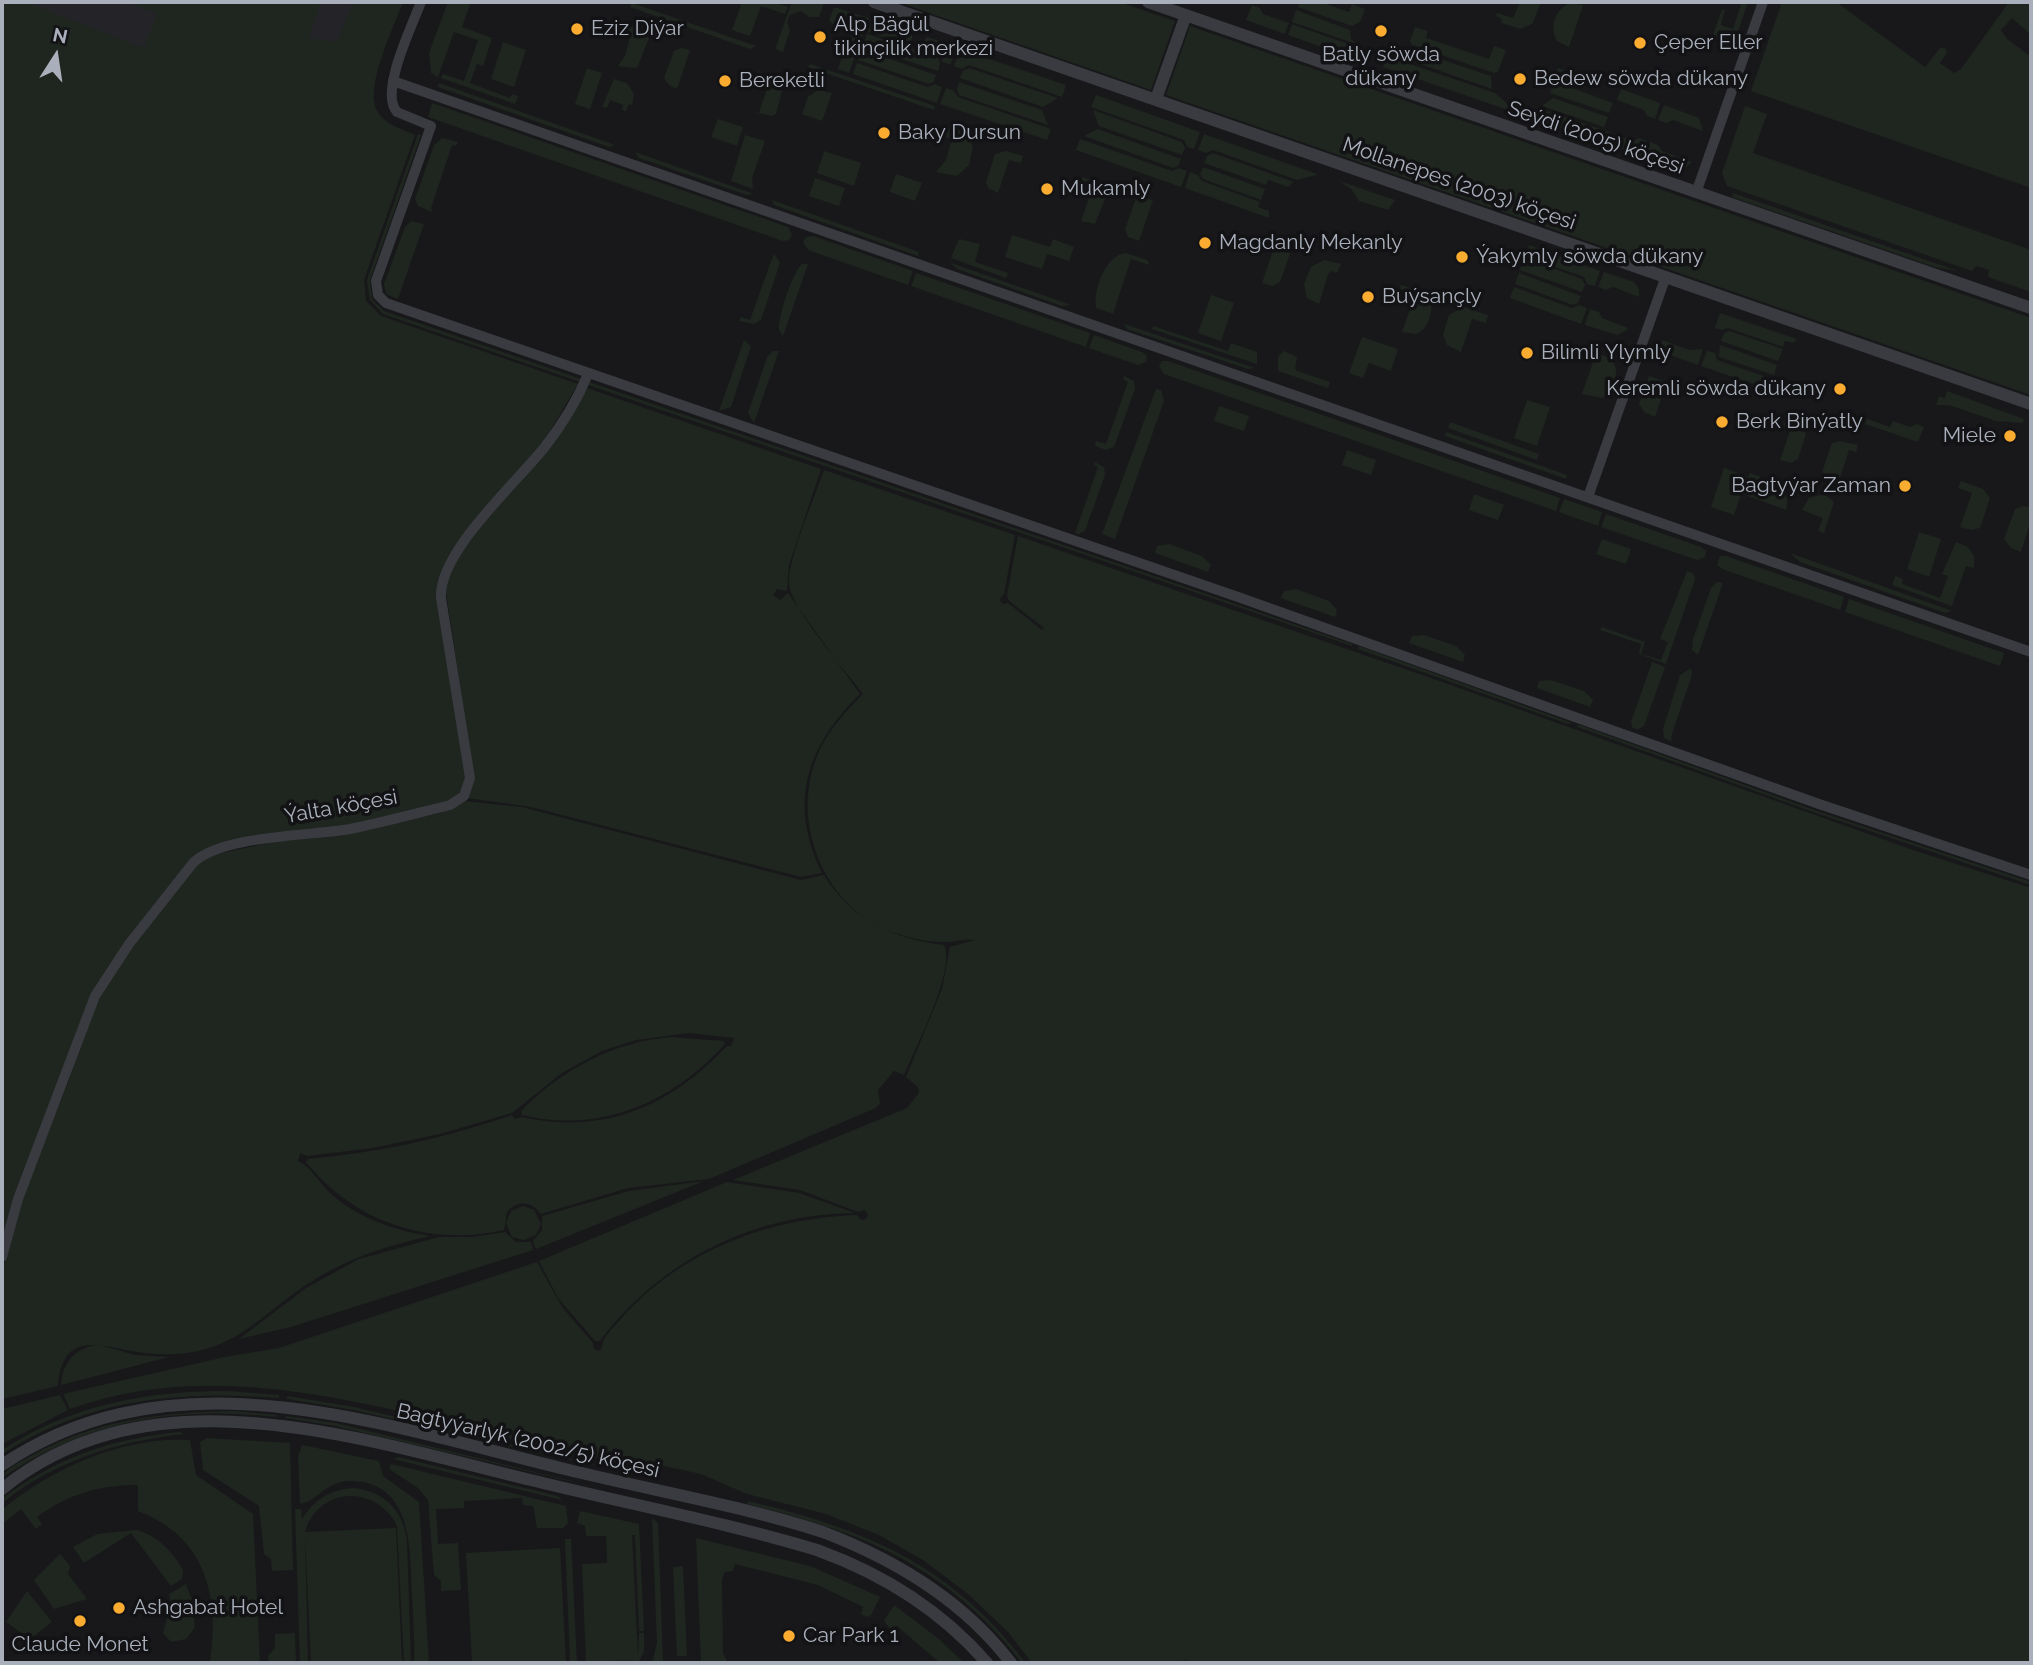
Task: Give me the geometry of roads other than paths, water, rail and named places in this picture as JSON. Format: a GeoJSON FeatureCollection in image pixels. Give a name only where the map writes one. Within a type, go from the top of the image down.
{"type":"FeatureCollection","features":[{"type":"Feature","properties":{"kind":"street"},"geometry":{"type":"LineString","coordinates":[[421,2],[390,94],[393,108],[403,116],[431,126],[377,277],[379,295],[393,306],[1241,597],[1806,800],[2031,875]]}},
{"type":"Feature","properties":{"kind":"street","name":"Mollanepes (2003) köçesi"},"geometry":{"type":"LineString","coordinates":[[874,2],[2031,404]]}},
{"type":"Feature","properties":{"kind":"street","name":"Seýdi (2005) köçesi"},"geometry":{"type":"LineString","coordinates":[[1148,2],[2031,309]]}},
{"type":"Feature","properties":{"kind":"street"},"geometry":{"type":"LineString","coordinates":[[1696,193],[1763,2]]}},
{"type":"Feature","properties":{"kind":"street"},"geometry":{"type":"LineString","coordinates":[[1156,99],[1186,15]]}},
{"type":"Feature","properties":{"kind":"street"},"geometry":{"type":"LineString","coordinates":[[393,81],[2031,652]]}},
{"type":"Feature","properties":{"kind":"street"},"geometry":{"type":"LineString","coordinates":[[1588,498],[1666,276]]}},
{"type":"Feature","properties":{"kind":"street","name":"Ýalta köçesi"},"geometry":{"type":"LineString","coordinates":[[2,1257],[18,1199],[95,996],[129,944],[197,859],[222,849],[260,840],[335,831],[389,820],[450,805],[464,796],[470,778],[441,598],[442,578],[456,552],[553,436],[573,406],[588,374]]}},
{"type":"Feature","properties":{"kind":"street","name":"Bagtyýarlyk (2002/5) köçesi"},"geometry":{"type":"LineString","coordinates":[[2,1465],[53,1435],[104,1416],[144,1407],[218,1403],[316,1411],[812,1529],[864,1548],[904,1569],[965,1614],[1011,1663]]}},
{"type":"Feature","properties":{"kind":"street","name":"Bagtyýarlyk (2002/5) köçesi"},"geometry":{"type":"LineString","coordinates":[[2,1489],[60,1453],[114,1432],[166,1424],[243,1422],[312,1429],[817,1550],[895,1586],[933,1612],[987,1663]]}},
{"type":"Feature","properties":{"kind":"street"},"geometry":{"type":"LineString","coordinates":[[625,1503],[629,1485]]}},
{"type":"Feature","properties":{"kind":"street"},"geometry":{"type":"LineString","coordinates":[[895,1586],[904,1569]]}},
{"type":"Feature","properties":{"kind":"place","name":"Eziz Diýar"},"geometry":{"type":"Point","coordinates":[577,29]}},
{"type":"Feature","properties":{"kind":"place","name":"Batly söwda dükany"},"geometry":{"type":"Point","coordinates":[1381,31]}},
{"type":"Feature","properties":{"kind":"place","name":"Alp Bägül tikinçilik merkezi"},"geometry":{"type":"Point","coordinates":[820,37]}},
{"type":"Feature","properties":{"kind":"place","name":"Çeper Eller"},"geometry":{"type":"Point","coordinates":[1640,43]}},
{"type":"Feature","properties":{"kind":"place","name":"Bedew söwda dükany"},"geometry":{"type":"Point","coordinates":[1520,79]}},
{"type":"Feature","properties":{"kind":"place","name":"Bereketli"},"geometry":{"type":"Point","coordinates":[725,81]}},
{"type":"Feature","properties":{"kind":"place","name":"Baky Dursun"},"geometry":{"type":"Point","coordinates":[884,133]}},
{"type":"Feature","properties":{"kind":"place","name":"Mukamly"},"geometry":{"type":"Point","coordinates":[1047,189]}},
{"type":"Feature","properties":{"kind":"place","name":"Magdanly Mekanly"},"geometry":{"type":"Point","coordinates":[1205,243]}},
{"type":"Feature","properties":{"kind":"place","name":"Ýakymly söwda dükany"},"geometry":{"type":"Point","coordinates":[1462,257]}},
{"type":"Feature","properties":{"kind":"place","name":"Buýsançly"},"geometry":{"type":"Point","coordinates":[1368,297]}},
{"type":"Feature","properties":{"kind":"place","name":"Bilimli Ylymly"},"geometry":{"type":"Point","coordinates":[1527,353]}},
{"type":"Feature","properties":{"kind":"place","name":"Keremli söwda dükany"},"geometry":{"type":"Point","coordinates":[1840,389]}},
{"type":"Feature","properties":{"kind":"place","name":"Berk Binýatly"},"geometry":{"type":"Point","coordinates":[1722,422]}},
{"type":"Feature","properties":{"kind":"place","name":"Miele"},"geometry":{"type":"Point","coordinates":[2010,436]}},
{"type":"Feature","properties":{"kind":"place","name":"Bagtyýar Zaman"},"geometry":{"type":"Point","coordinates":[1905,486]}},
{"type":"Feature","properties":{"kind":"place","name":"Ashgabat Hotel"},"geometry":{"type":"Point","coordinates":[119,1608]}},
{"type":"Feature","properties":{"kind":"place","name":"Claude Monet"},"geometry":{"type":"Point","coordinates":[80,1621]}},
{"type":"Feature","properties":{"kind":"place","name":"Car Park 1"},"geometry":{"type":"Point","coordinates":[789,1636]}}]}
